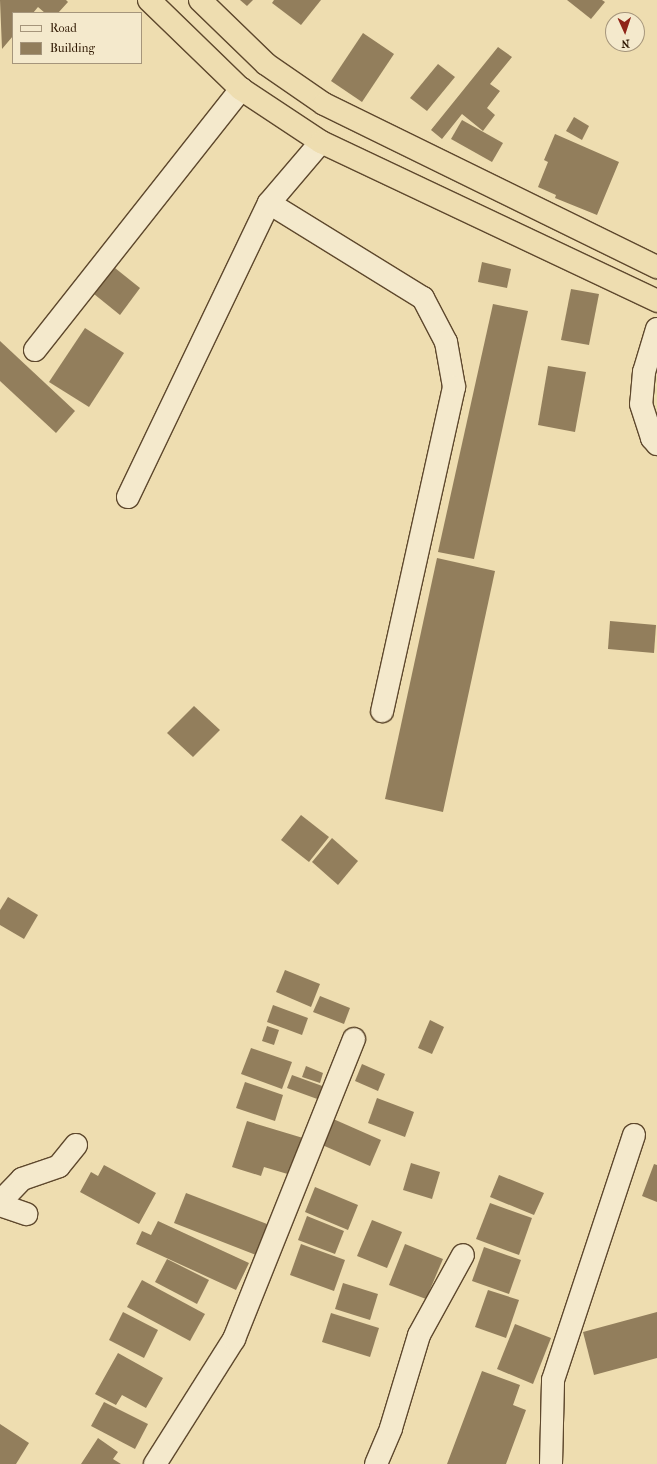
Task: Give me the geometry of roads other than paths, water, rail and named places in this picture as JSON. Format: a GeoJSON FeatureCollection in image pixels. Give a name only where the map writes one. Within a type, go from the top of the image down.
{"type":"FeatureCollection","features":[{"type":"Feature","properties":{"kind":"highway"},"geometry":{"type":"LineString","coordinates":[[149,0],[241,89],[321,142],[590,267],[657,301]]}},
{"type":"Feature","properties":{"kind":"highway"},"geometry":{"type":"LineString","coordinates":[[200,0],[266,64],[324,104],[657,267]]}},
{"type":"Feature","properties":{"kind":"highway"},"geometry":{"type":"LineString","coordinates":[[590,267],[602,240]]}},
{"type":"Feature","properties":{"kind":"street"},"geometry":{"type":"LineString","coordinates":[[35,350],[241,89]]}},
{"type":"Feature","properties":{"kind":"street"},"geometry":{"type":"LineString","coordinates":[[128,497],[268,203],[321,142]]}},
{"type":"Feature","properties":{"kind":"street"},"geometry":{"type":"LineString","coordinates":[[268,203],[423,298],[446,342],[454,386],[382,711]]}},
{"type":"Feature","properties":{"kind":"street"},"geometry":{"type":"LineString","coordinates":[[657,329],[644,372],[641,404],[652,438],[657,444]]}},
{"type":"Feature","properties":{"kind":"street"},"geometry":{"type":"LineString","coordinates":[[155,1464],[234,1339],[354,1039]]}},
{"type":"Feature","properties":{"kind":"street"},"geometry":{"type":"LineString","coordinates":[[551,1464],[553,1380],[634,1135]]}},
{"type":"Feature","properties":{"kind":"street"},"geometry":{"type":"LineString","coordinates":[[26,1214],[0,1204],[29,1175],[50,1171],[59,1166],[76,1145]]}},
{"type":"Feature","properties":{"kind":"street"},"geometry":{"type":"LineString","coordinates":[[376,1464],[391,1428],[419,1335],[463,1255]]}}]}
